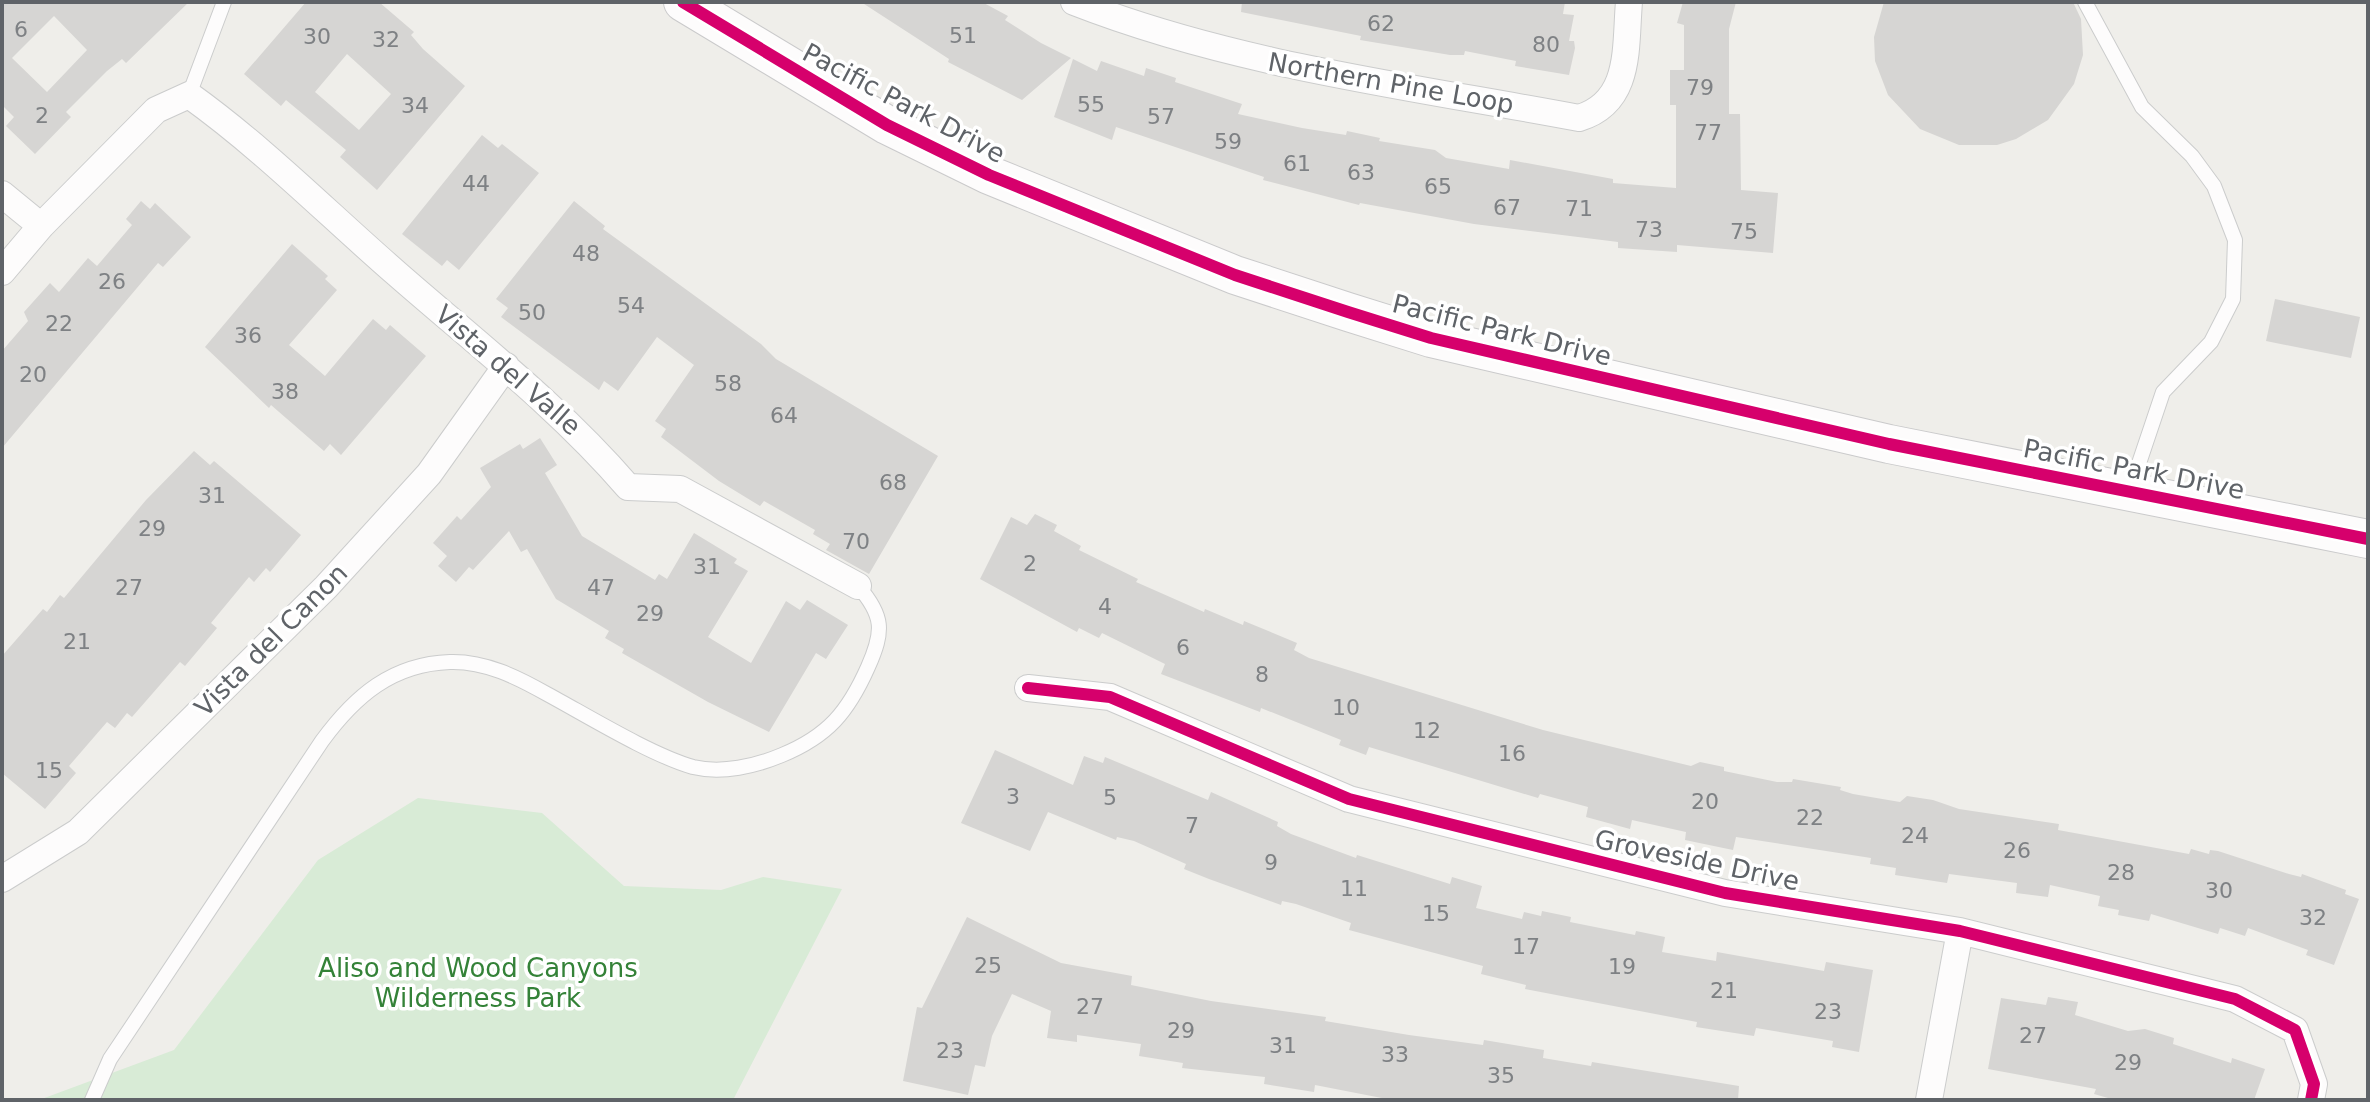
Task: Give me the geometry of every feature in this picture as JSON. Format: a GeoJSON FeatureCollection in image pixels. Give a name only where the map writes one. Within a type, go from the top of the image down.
{"type":"FeatureCollection","features":[{"type":"Feature","properties":{"kind":"main road","name":"Pacific Park Drive"},"geometry":{"type":"LineString","coordinates":[[683,2],[887,125],[989,175],[1249,279],[1445,342],[1889,444],[2368,539]]}},
{"type":"Feature","properties":{"kind":"street","name":"Northern Pine Loop"},"geometry":{"type":"LineString","coordinates":[[1074,2],[1141,28],[1221,52],[1579,118],[1598,112],[1623,78],[1629,2]]}},
{"type":"Feature","properties":{"kind":"street"},"geometry":{"type":"LineString","coordinates":[[2,272],[41,226],[156,110],[189,95]]}},
{"type":"Feature","properties":{"kind":"street","name":"Vista del Valle"},"geometry":{"type":"LineString","coordinates":[[189,95],[237,129],[580,432],[628,487],[680,489],[858,586]]}},
{"type":"Feature","properties":{"kind":"street"},"geometry":{"type":"LineString","coordinates":[[2,194],[41,226]]}},
{"type":"Feature","properties":{"kind":"street","name":"Vista del Canon"},"geometry":{"type":"LineString","coordinates":[[2,879],[78,832],[326,587],[429,474],[506,366]]}},
{"type":"Feature","properties":{"kind":"street","name":"Groveside Drive"},"geometry":{"type":"LineString","coordinates":[[1028,688],[1110,697],[1363,803],[1725,893],[1960,931],[2235,999],[2295,1030],[2314,1084],[2311,1100]]}},
{"type":"Feature","properties":{"kind":"street"},"geometry":{"type":"LineString","coordinates":[[1929,1100],[1960,931]]}},
{"type":"Feature","properties":{"kind":"lane"},"geometry":{"type":"LineString","coordinates":[[189,95],[224,2]]}},
{"type":"Feature","properties":{"kind":"lane"},"geometry":{"type":"LineString","coordinates":[[2085,2],[2142,107],[2192,156],[2214,186],[2235,240],[2233,299],[2211,342],[2163,392],[2130,490]]}},
{"type":"Feature","properties":{"kind":"lane"},"geometry":{"type":"LineString","coordinates":[[92,1100],[110,1059],[173,962],[330,730],[347,708],[371,687],[417,666],[451,662],[478,665],[529,684],[694,767],[729,769],[763,763],[800,747],[830,727],[853,701],[878,644],[880,623],[874,604],[858,586]]}},
{"type":"Feature","properties":{"kind":"green space","name":"Aliso and Wood Canyons Wilderness Park"},"geometry":{"type":"Polygon","coordinates":[[[418,798],[542,813],[624,886],[721,890],[763,877],[842,889],[733,1100],[39,1100],[174,1050],[318,860],[418,798]]]}},
{"type":"Feature","properties":{"kind":"building"},"geometry":{"type":"Polygon","coordinates":[[[2,2],[189,2],[126,63],[122,59],[107,71],[66,112],[71,117],[35,154],[6,126],[14,117],[2,105],[2,2]],[[54,16],[12,58],[47,92],[87,50],[54,16]]]}},
{"type":"Feature","properties":{"kind":"building"},"geometry":{"type":"Polygon","coordinates":[[[306,2],[379,2],[414,32],[411,35],[423,49],[465,86],[377,190],[340,157],[346,150],[286,100],[281,106],[244,74],[306,2]],[[347,54],[315,92],[359,130],[391,94],[347,54]]]}},
{"type":"Feature","properties":{"kind":"building"},"geometry":{"type":"Polygon","coordinates":[[[861,2],[982,2],[1008,16],[1005,20],[1041,43],[1071,58],[1022,100],[948,62],[949,59],[861,2]]]}},
{"type":"Feature","properties":{"kind":"building"},"geometry":{"type":"Polygon","coordinates":[[[1242,2],[1565,2],[1563,14],[1574,15],[1569,41],[1574,41],[1575,48],[1569,75],[1515,66],[1516,61],[1465,51],[1464,55],[1450,55],[1360,40],[1361,36],[1241,12],[1242,2]]]}},
{"type":"Feature","properties":{"kind":"building"},"geometry":{"type":"Polygon","coordinates":[[[1683,2],[1736,2],[1729,29],[1729,114],[1740,114],[1741,190],[1778,193],[1773,253],[1677,245],[1677,252],[1618,248],[1618,242],[1474,224],[1359,205],[1263,180],[1264,177],[1116,127],[1112,140],[1054,117],[1073,59],[1097,71],[1101,61],[1144,76],[1146,68],[1176,78],[1175,82],[1242,104],[1238,114],[1346,135],[1347,131],[1380,138],[1379,141],[1435,150],[1446,158],[1509,169],[1510,160],[1613,179],[1613,183],[1676,188],[1676,105],[1670,105],[1670,70],[1684,70],[1684,25],[1677,23],[1683,2]]]}},
{"type":"Feature","properties":{"kind":"building"},"geometry":{"type":"Polygon","coordinates":[[[1884,2],[2073,2],[2081,19],[2083,55],[2074,84],[2048,120],[2016,139],[1997,145],[1959,145],[1920,129],[1888,95],[1875,61],[1874,37],[1884,2]]]}},
{"type":"Feature","properties":{"kind":"building"},"geometry":{"type":"Polygon","coordinates":[[[482,135],[498,148],[502,144],[539,173],[459,270],[447,260],[442,266],[402,234],[482,135]]]}},
{"type":"Feature","properties":{"kind":"building"},"geometry":{"type":"Polygon","coordinates":[[[141,201],[150,209],[155,203],[191,237],[163,267],[158,263],[2,448],[2,351],[28,321],[24,312],[50,283],[59,292],[88,258],[97,266],[132,225],[126,219],[141,201]]]}},
{"type":"Feature","properties":{"kind":"building"},"geometry":{"type":"Polygon","coordinates":[[[574,201],[605,226],[603,229],[761,344],[776,359],[938,456],[869,574],[826,550],[830,544],[813,534],[815,530],[764,501],[760,506],[719,481],[661,437],[666,429],[655,421],[694,365],[657,337],[618,391],[604,381],[599,390],[501,317],[508,308],[496,299],[574,201]]]}},
{"type":"Feature","properties":{"kind":"building"},"geometry":{"type":"Polygon","coordinates":[[[292,244],[328,276],[325,279],[337,290],[289,345],[325,376],[373,319],[386,330],[390,325],[426,356],[341,455],[330,444],[324,451],[271,405],[269,408],[205,347],[292,244]]]}},
{"type":"Feature","properties":{"kind":"building"},"geometry":{"type":"Polygon","coordinates":[[[2275,299],[2360,317],[2351,358],[2266,341],[2275,299]]]}},
{"type":"Feature","properties":{"kind":"building"},"geometry":{"type":"Polygon","coordinates":[[[540,438],[557,465],[545,473],[582,536],[655,580],[659,574],[667,579],[694,533],[737,559],[734,563],[748,571],[708,637],[751,663],[786,601],[800,610],[807,600],[848,625],[826,659],[816,653],[769,732],[708,702],[622,653],[624,649],[605,638],[609,631],[556,599],[527,549],[521,552],[509,531],[473,570],[469,567],[456,582],[438,566],[447,556],[433,543],[457,516],[461,520],[491,487],[480,468],[520,444],[523,449],[540,438]]]}},
{"type":"Feature","properties":{"kind":"building"},"geometry":{"type":"Polygon","coordinates":[[[194,451],[210,465],[214,461],[301,535],[270,572],[266,568],[254,582],[249,577],[211,623],[217,628],[185,666],[180,662],[132,717],[127,713],[115,728],[107,722],[69,766],[76,773],[45,809],[2,773],[2,656],[43,609],[47,612],[60,595],[64,598],[146,500],[194,451]]]}},
{"type":"Feature","properties":{"kind":"building"},"geometry":{"type":"Polygon","coordinates":[[[1035,514],[1057,525],[1054,531],[1081,546],[1079,550],[1138,579],[1136,582],[1204,612],[1205,609],[1243,625],[1244,621],[1297,643],[1294,650],[1309,658],[1543,730],[1691,766],[1700,762],[1724,767],[1724,771],[1777,782],[1792,782],[1793,779],[1900,802],[1907,796],[1933,800],[1959,809],[2059,824],[2058,830],[2189,854],[2191,849],[2209,854],[2210,850],[2218,851],[2289,874],[2301,877],[2302,874],[2346,890],[2345,894],[2359,899],[2334,965],[2306,955],[2308,950],[2248,928],[2245,936],[2220,928],[2218,934],[2151,914],[2149,921],[2118,915],[2119,910],[2098,906],[2100,896],[2050,885],[2048,897],[2016,893],[2017,883],[1949,874],[1947,883],[1895,875],[1896,868],[1870,864],[1871,858],[1736,837],[1733,850],[1685,840],[1686,832],[1632,820],[1630,829],[1586,817],[1588,807],[1540,794],[1538,798],[1369,747],[1366,755],[1339,745],[1341,740],[1261,708],[1260,712],[1161,674],[1165,664],[1102,633],[1099,638],[1079,628],[1077,632],[980,579],[1011,517],[1027,525],[1035,514]]]}},
{"type":"Feature","properties":{"kind":"building"},"geometry":{"type":"Polygon","coordinates":[[[995,750],[1073,785],[1084,756],[1103,763],[1105,757],[1208,800],[1211,792],[1278,822],[1277,826],[1291,834],[1356,858],[1357,855],[1450,884],[1452,877],[1482,886],[1476,908],[1522,919],[1524,912],[1541,916],[1542,911],[1571,917],[1570,922],[1635,935],[1636,931],[1665,937],[1662,952],[1716,961],[1717,952],[1824,971],[1826,962],[1873,970],[1859,1052],[1832,1047],[1833,1041],[1756,1028],[1754,1036],[1696,1027],[1697,1022],[1525,989],[1526,985],[1481,974],[1483,966],[1349,930],[1351,923],[1296,904],[1282,901],[1281,905],[1209,879],[1184,869],[1186,864],[1134,841],[1117,837],[1116,840],[1048,812],[1030,851],[961,823],[995,750]]]}},
{"type":"Feature","properties":{"kind":"building"},"geometry":{"type":"Polygon","coordinates":[[[967,917],[1061,963],[1132,976],[1131,985],[1211,1001],[1326,1017],[1325,1021],[1409,1035],[1483,1045],[1484,1040],[1544,1050],[1543,1058],[1591,1066],[1592,1062],[1739,1086],[1738,1100],[1392,1100],[1315,1085],[1314,1092],[1264,1084],[1265,1077],[1182,1068],[1183,1063],[1139,1056],[1141,1044],[1077,1035],[1077,1042],[1047,1038],[1051,1011],[1012,994],[992,1036],[985,1067],[975,1065],[968,1095],[903,1081],[917,1007],[922,1008],[967,917]]]}},
{"type":"Feature","properties":{"kind":"building"},"geometry":{"type":"Polygon","coordinates":[[[2048,997],[2078,1002],[2075,1015],[2128,1031],[2145,1029],[2174,1038],[2173,1044],[2231,1063],[2232,1058],[2265,1069],[2254,1100],[2115,1100],[2094,1094],[2096,1089],[1988,1069],[2001,998],[2046,1005],[2048,997]]]}},
{"type":"Feature","properties":{"kind":"cycle path"},"geometry":{"type":"LineString","coordinates":[[683,2],[887,125],[989,175],[1235,275],[1348,312],[1431,338],[1889,444],[2368,539]]}},
{"type":"Feature","properties":{"kind":"cycle path"},"geometry":{"type":"LineString","coordinates":[[1028,688],[1110,697],[1349,799],[1725,893],[1960,931],[2235,999],[2295,1030],[2314,1084],[2311,1100]]}}]}
